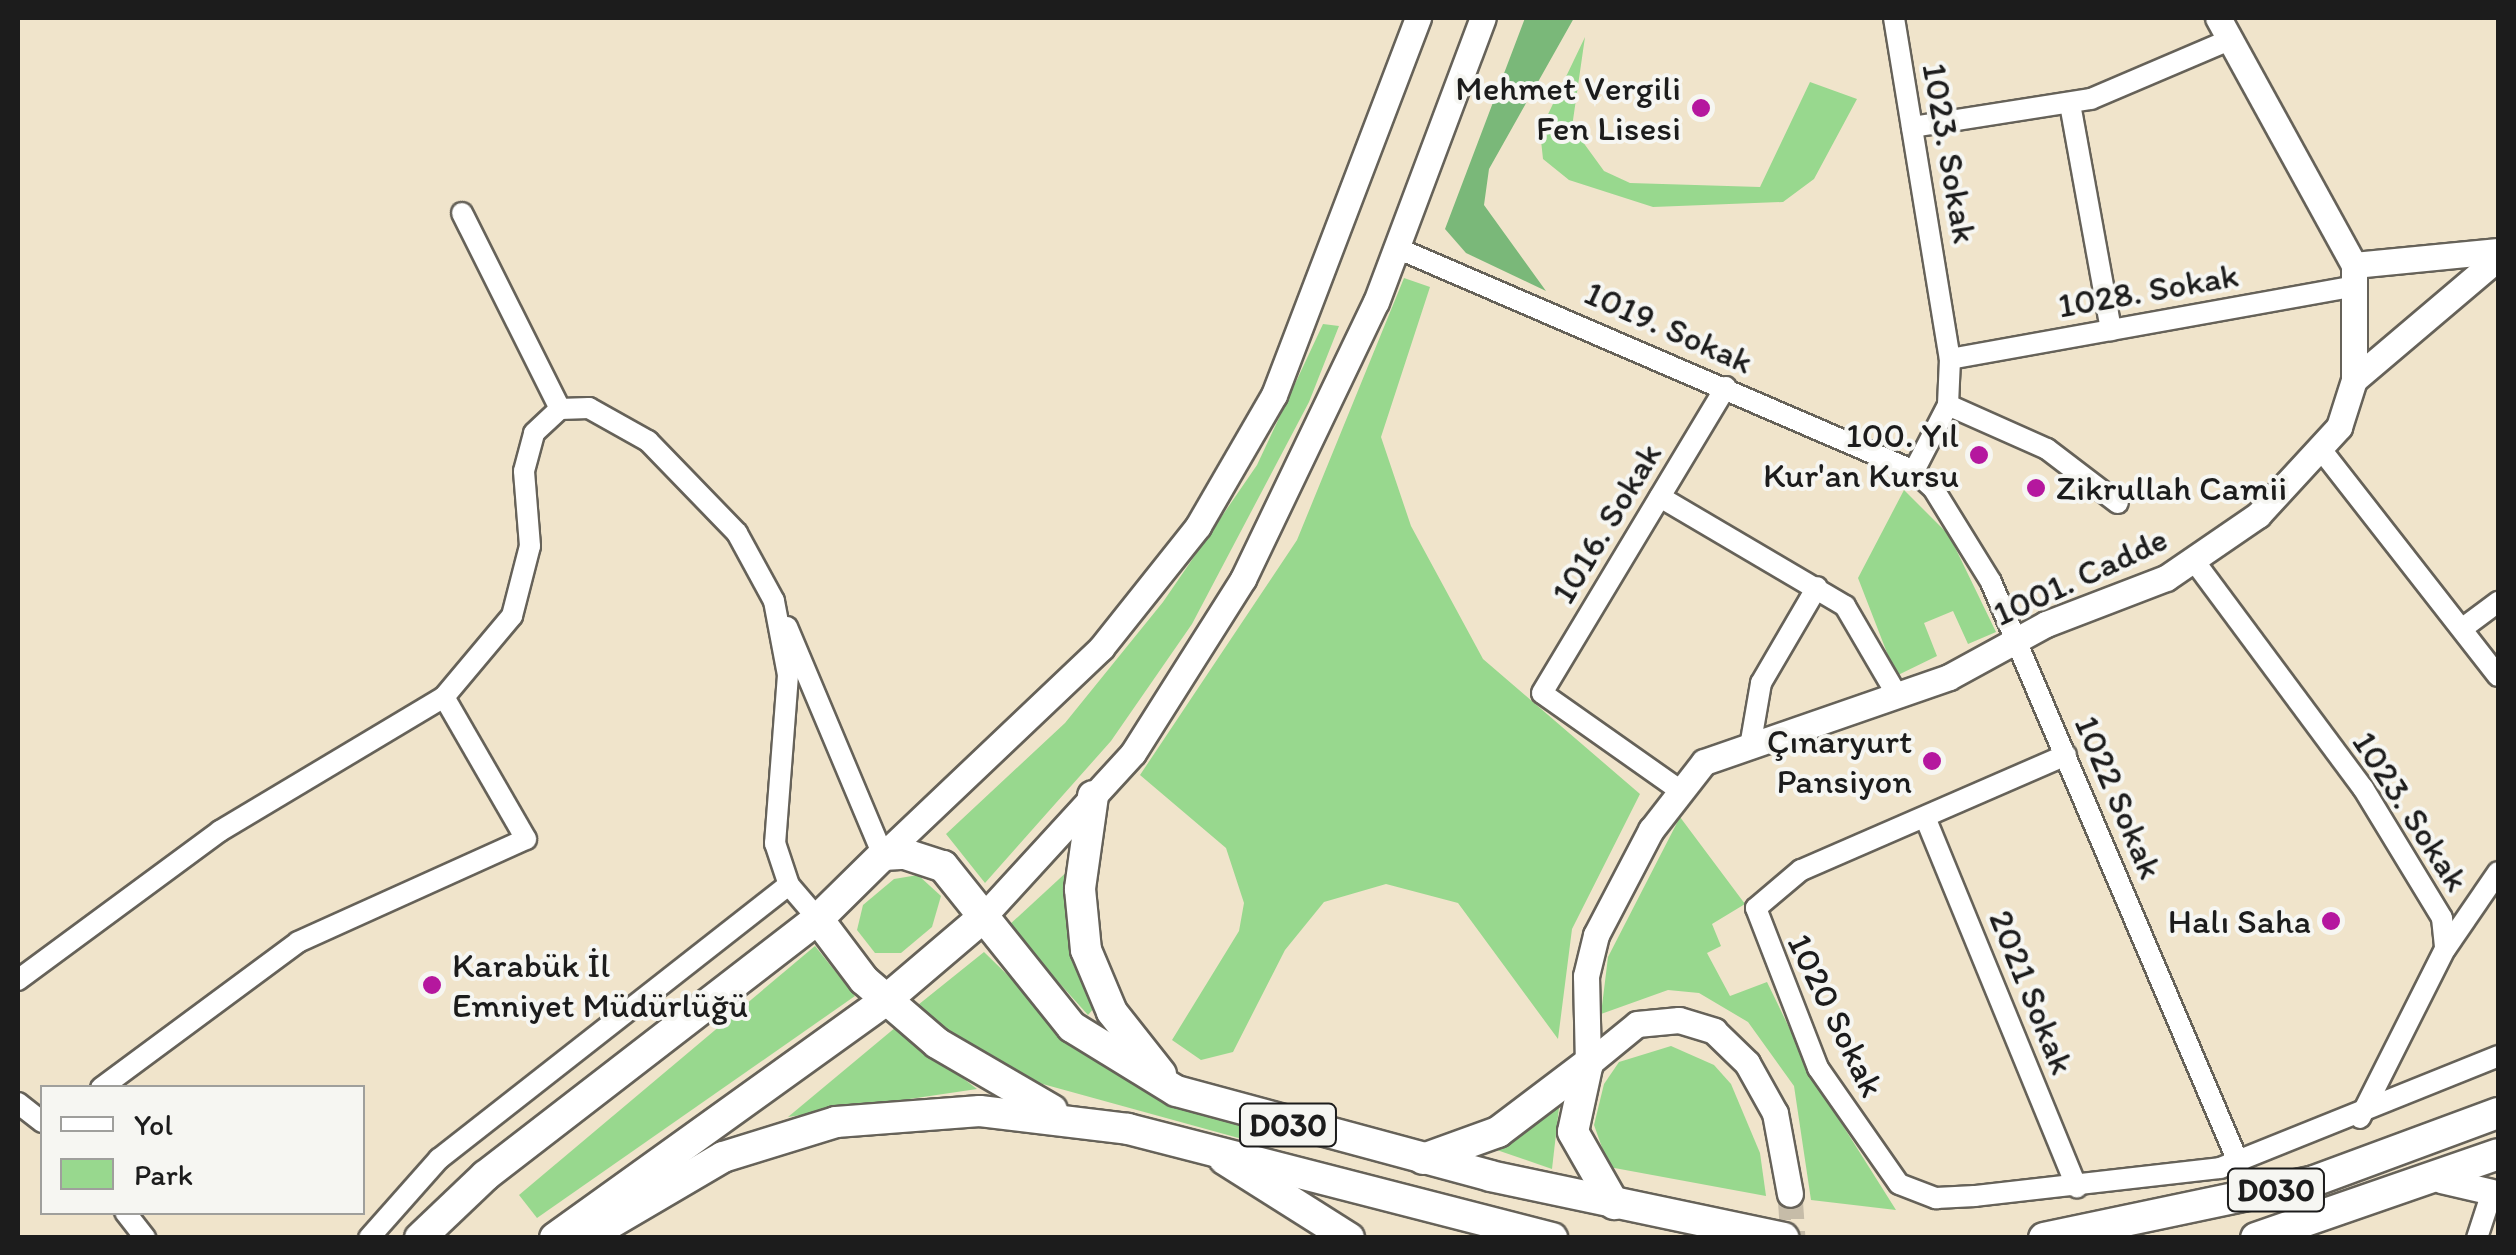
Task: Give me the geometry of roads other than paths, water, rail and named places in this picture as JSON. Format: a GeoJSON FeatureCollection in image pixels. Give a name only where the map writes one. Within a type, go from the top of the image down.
{"type":"FeatureCollection","features":[{"type":"Feature","properties":{"kind":"highway"},"geometry":{"type":"LineString","coordinates":[[1094,796],[1080,889],[1086,950],[1112,1012],[1176,1091]]}},
{"type":"Feature","properties":{"kind":"highway"},"geometry":{"type":"LineString","coordinates":[[420,1238],[485,1176],[818,919],[883,856]]}},
{"type":"Feature","properties":{"kind":"highway","name":"D030"},"geometry":{"type":"LineString","coordinates":[[883,856],[943,866],[980,920],[1072,1027],[1176,1091],[1422,1159],[1614,1204],[1784,1238]]}},
{"type":"Feature","properties":{"kind":"highway"},"geometry":{"type":"LineString","coordinates":[[818,919],[886,1000],[979,1072],[1069,1118]]}},
{"type":"Feature","properties":{"kind":"highway"},"geometry":{"type":"LineString","coordinates":[[555,1238],[886,1000],[980,920]]}},
{"type":"Feature","properties":{"kind":"highway"},"geometry":{"type":"LineString","coordinates":[[1422,1159],[1498,1132],[1588,1064]]}},
{"type":"Feature","properties":{"kind":"highway"},"geometry":{"type":"LineString","coordinates":[[1588,1064],[1574,1093],[1573,1132],[1614,1204]]}},
{"type":"Feature","properties":{"kind":"highway","name":"D030"},"geometry":{"type":"LineString","coordinates":[[585,1238],[723,1158],[836,1122],[943,1112],[1069,1118],[1205,1146],[1552,1238]]}},
{"type":"Feature","properties":{"kind":"highway","name":"D030"},"geometry":{"type":"LineString","coordinates":[[2044,1238],[2314,1181],[2498,1113]]}},
{"type":"Feature","properties":{"kind":"highway"},"geometry":{"type":"LineString","coordinates":[[1205,1146],[1349,1238]]}},
{"type":"Feature","properties":{"kind":"highway","name":"D030"},"geometry":{"type":"LineString","coordinates":[[2256,1238],[2303,1230],[2441,1180],[2498,1154]]}},
{"type":"Feature","properties":{"kind":"main road"},"geometry":{"type":"LineString","coordinates":[[883,856],[1102,648],[1198,526],[1274,395],[1418,18]]}},
{"type":"Feature","properties":{"kind":"main road"},"geometry":{"type":"LineString","coordinates":[[980,920],[1133,753],[1243,579],[1397,248],[1483,18]]}},
{"type":"Feature","properties":{"kind":"main road"},"geometry":{"type":"LineString","coordinates":[[2225,28],[2356,275],[2498,250]]}},
{"type":"Feature","properties":{"kind":"main road"},"geometry":{"type":"LineString","coordinates":[[2354,380],[2498,258]]}},
{"type":"Feature","properties":{"kind":"main road","name":"1001. Cadde"},"geometry":{"type":"LineString","coordinates":[[1588,1064],[1588,958],[1678,789],[1718,753],[1897,695],[2195,562],[2324,452],[2354,380],[2356,275]]}},
{"type":"Feature","properties":{"kind":"main road"},"geometry":{"type":"LineString","coordinates":[[1588,1064],[1637,1024],[1679,1020],[1714,1031],[1747,1062],[1775,1113],[1790,1194]]}},
{"type":"Feature","properties":{"kind":"main road"},"geometry":{"type":"LineString","coordinates":[[2441,1180],[2495,1194]]}},
{"type":"Feature","properties":{"kind":"street","name":"1023. Sokak"},"geometry":{"type":"LineString","coordinates":[[1894,18],[1950,359],[1948,405],[1914,471]]}},
{"type":"Feature","properties":{"kind":"street"},"geometry":{"type":"LineString","coordinates":[[1912,127],[2070,104],[2225,28]]}},
{"type":"Feature","properties":{"kind":"street"},"geometry":{"type":"LineString","coordinates":[[2070,104],[2111,330]]}},
{"type":"Feature","properties":{"kind":"street"},"geometry":{"type":"LineString","coordinates":[[462,213],[560,409]]}},
{"type":"Feature","properties":{"kind":"street","name":"1019. Sokak"},"geometry":{"type":"LineString","coordinates":[[1397,248],[1914,471]]}},
{"type":"Feature","properties":{"kind":"street","name":"1028. Sokak"},"geometry":{"type":"LineString","coordinates":[[1950,359],[2111,330],[2356,275]]}},
{"type":"Feature","properties":{"kind":"street","name":"1016. Sokak"},"geometry":{"type":"LineString","coordinates":[[1678,789],[1542,693],[1726,387]]}},
{"type":"Feature","properties":{"kind":"street"},"geometry":{"type":"LineString","coordinates":[[1948,405],[2047,449],[2118,502]]}},
{"type":"Feature","properties":{"kind":"street"},"geometry":{"type":"LineString","coordinates":[[18,980],[220,831],[444,698],[512,616],[530,546],[524,471],[534,433],[560,409],[589,408],[648,441],[737,532],[774,601],[883,856]]}},
{"type":"Feature","properties":{"kind":"street"},"geometry":{"type":"LineString","coordinates":[[2324,452],[2498,676]]}},
{"type":"Feature","properties":{"kind":"street","name":"1022 Sokak"},"geometry":{"type":"LineString","coordinates":[[1914,471],[1958,521],[2018,641],[2239,1164]]}},
{"type":"Feature","properties":{"kind":"street"},"geometry":{"type":"LineString","coordinates":[[1660,496],[1817,587],[1860,619],[1897,695]]}},
{"type":"Feature","properties":{"kind":"street","name":"1023. Sokak"},"geometry":{"type":"LineString","coordinates":[[2195,562],[2363,788],[2431,895],[2445,950],[2360,1118]]}},
{"type":"Feature","properties":{"kind":"street"},"geometry":{"type":"LineString","coordinates":[[1751,741],[1761,683],[1817,587]]}},
{"type":"Feature","properties":{"kind":"street"},"geometry":{"type":"LineString","coordinates":[[774,601],[788,675],[775,843],[789,886],[818,919]]}},
{"type":"Feature","properties":{"kind":"street"},"geometry":{"type":"LineString","coordinates":[[2464,628],[2498,602]]}},
{"type":"Feature","properties":{"kind":"street"},"geometry":{"type":"LineString","coordinates":[[105,1085],[298,942],[526,840],[444,698]]}},
{"type":"Feature","properties":{"kind":"street","name":"1020 Sokak"},"geometry":{"type":"LineString","coordinates":[[2066,755],[1769,892],[1756,918],[1772,967],[1818,1068],[1899,1184],[1936,1198],[2077,1187],[2239,1164],[2360,1118],[2498,1056]]}},
{"type":"Feature","properties":{"kind":"street","name":"2021 Sokak"},"geometry":{"type":"LineString","coordinates":[[1927,822],[2077,1187]]}},
{"type":"Feature","properties":{"kind":"street"},"geometry":{"type":"LineString","coordinates":[[2445,950],[2498,872]]}},
{"type":"Feature","properties":{"kind":"street"},"geometry":{"type":"LineString","coordinates":[[369,1238],[439,1159],[789,886]]}},
{"type":"Feature","properties":{"kind":"street"},"geometry":{"type":"LineString","coordinates":[[18,1103],[40,1120]]}},
{"type":"Feature","properties":{"kind":"street"},"geometry":{"type":"LineString","coordinates":[[2477,1238],[2495,1194]]}},
{"type":"Feature","properties":{"kind":"street"},"geometry":{"type":"LineString","coordinates":[[127,1215],[145,1238]]}},
{"type":"Feature","properties":{"kind":"tunnel"},"geometry":{"type":"LineString","coordinates":[[1790,1194],[1793,1238]]}},
{"type":"Feature","properties":{"kind":"place","name":"Mehmet Vergili Fen Lisesi"},"geometry":{"type":"Point","coordinates":[1701,108]}},
{"type":"Feature","properties":{"kind":"place","name":"100. Yıl Kur'an Kursu"},"geometry":{"type":"Point","coordinates":[1979,455]}},
{"type":"Feature","properties":{"kind":"place","name":"Zikrullah Camii"},"geometry":{"type":"Point","coordinates":[2036,488]}},
{"type":"Feature","properties":{"kind":"place","name":"Çınaryurt Pansiyon"},"geometry":{"type":"Point","coordinates":[1932,761]}},
{"type":"Feature","properties":{"kind":"place","name":"Halı Saha"},"geometry":{"type":"Point","coordinates":[2331,921]}},
{"type":"Feature","properties":{"kind":"place","name":"Karabük İl Emniyet Müdürlüğü"},"geometry":{"type":"Point","coordinates":[432,985]}}]}
